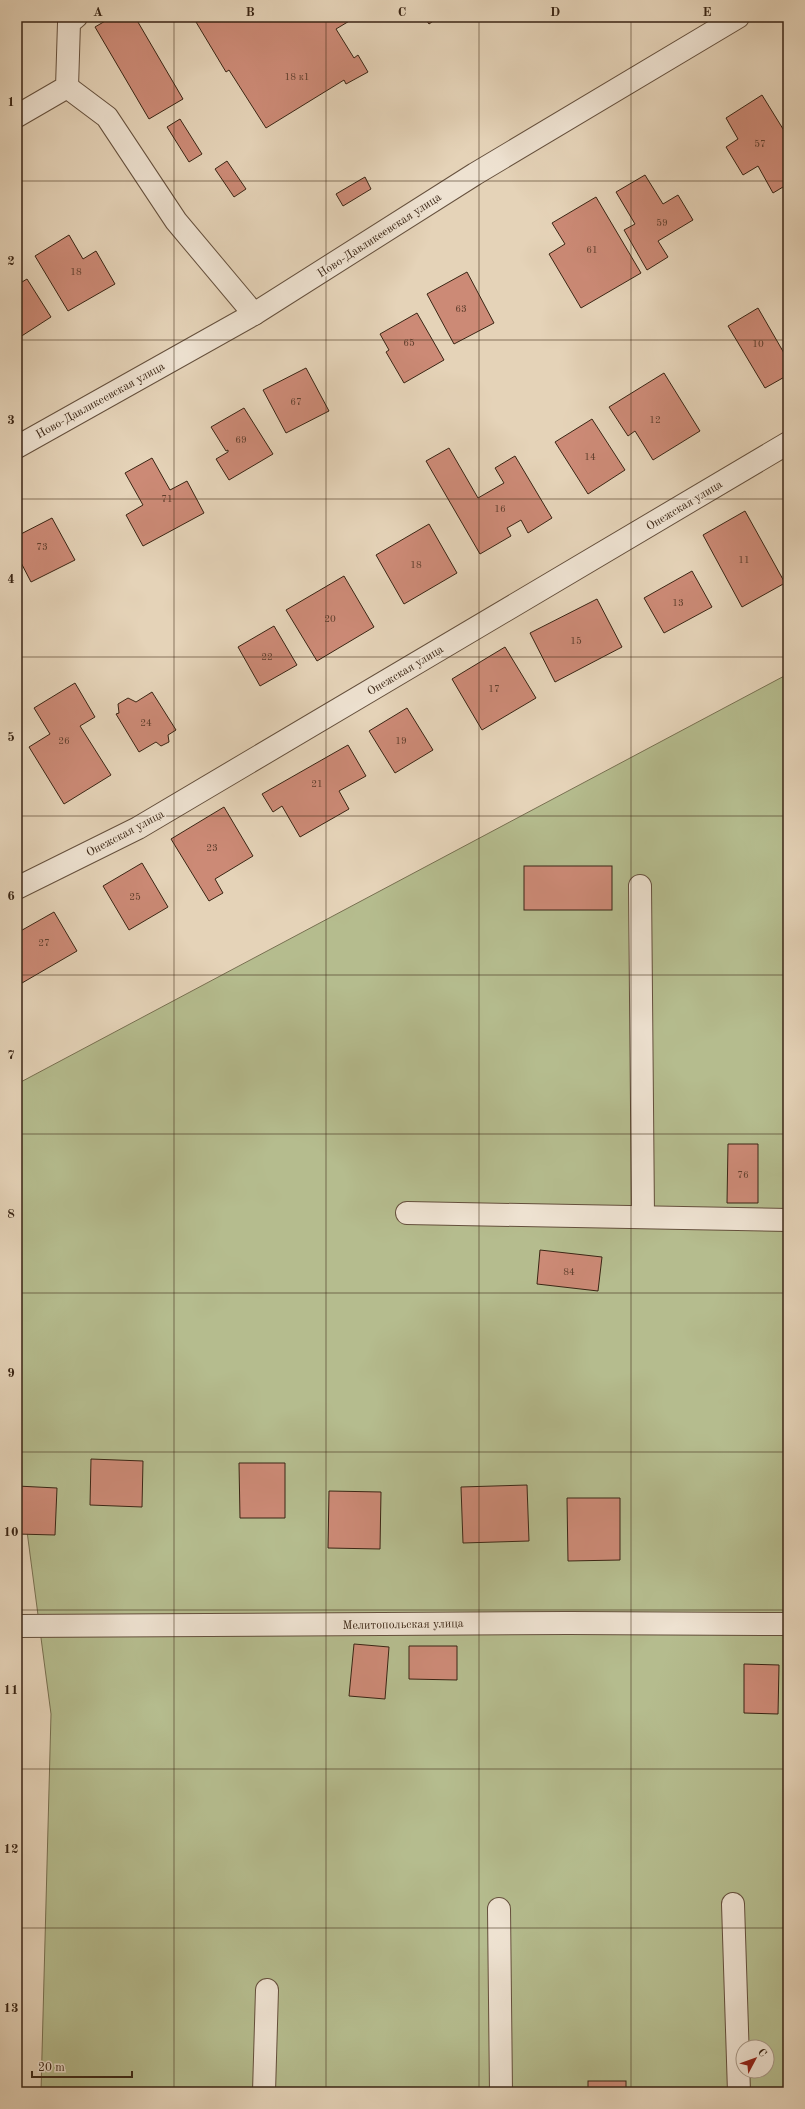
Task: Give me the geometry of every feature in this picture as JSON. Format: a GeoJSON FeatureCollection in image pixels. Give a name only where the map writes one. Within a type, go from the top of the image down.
{"type":"FeatureCollection","features":[{"type":"Feature","properties":{"kind":"street"},"geometry":{"type":"LineString","coordinates":[[67,87],[69,22],[76,17]]}},
{"type":"Feature","properties":{"kind":"street","name":"Ново-Давликеевская улица"},"geometry":{"type":"LineString","coordinates":[[17,447],[254,314],[475,174],[738,17]]}},
{"type":"Feature","properties":{"kind":"street"},"geometry":{"type":"LineString","coordinates":[[17,116],[67,87]]}},
{"type":"Feature","properties":{"kind":"street"},"geometry":{"type":"LineString","coordinates":[[67,87],[107,117],[176,221],[254,314]]}},
{"type":"Feature","properties":{"kind":"street","name":"Онежская улица"},"geometry":{"type":"LineString","coordinates":[[17,888],[138,828],[788,443]]}},
{"type":"Feature","properties":{"kind":"street"},"geometry":{"type":"LineString","coordinates":[[640,886],[643,1216]]}},
{"type":"Feature","properties":{"kind":"street"},"geometry":{"type":"LineString","coordinates":[[407,1214],[643,1216],[788,1220]]}},
{"type":"Feature","properties":{"kind":"street","name":"Мелитопольская улица"},"geometry":{"type":"LineString","coordinates":[[17,1626],[561,1623],[788,1624]]}},
{"type":"Feature","properties":{"kind":"street"},"geometry":{"type":"LineString","coordinates":[[733,1904],[739,2092]]}},
{"type":"Feature","properties":{"kind":"street"},"geometry":{"type":"LineString","coordinates":[[499,1909],[501,2092]]}},
{"type":"Feature","properties":{"kind":"street"},"geometry":{"type":"LineString","coordinates":[[264,2092],[267,1990]]}},
{"type":"Feature","properties":{"kind":"green space"},"geometry":{"type":"Polygon","coordinates":[[[788,674],[788,2092],[41,2092],[51,1714],[17,1455],[17,1084],[788,674]]]}},
{"type":"Feature","properties":{"kind":"building"},"geometry":{"type":"Polygon","coordinates":[[[112,17],[135,17],[183,99],[149,119],[95,27],[112,17]]]}},
{"type":"Feature","properties":{"kind":"building"},"geometry":{"type":"Polygon","coordinates":[[[193,17],[356,17],[336,29],[354,58],[358,55],[368,72],[346,84],[344,80],[266,128],[229,70],[226,72],[193,17]]]}},
{"type":"Feature","properties":{"kind":"building"},"geometry":{"type":"Polygon","coordinates":[[[424,17],[439,17],[429,24],[424,17]]]}},
{"type":"Feature","properties":{"kind":"building"},"geometry":{"type":"Polygon","coordinates":[[[762,95],[788,137],[788,184],[773,193],[758,166],[743,175],[726,147],[738,139],[726,118],[762,95]]]}},
{"type":"Feature","properties":{"kind":"building"},"geometry":{"type":"Polygon","coordinates":[[[180,119],[202,154],[189,162],[167,127],[180,119]]]}},
{"type":"Feature","properties":{"kind":"building"},"geometry":{"type":"Polygon","coordinates":[[[227,161],[246,189],[234,197],[215,169],[227,161]]]}},
{"type":"Feature","properties":{"kind":"building"},"geometry":{"type":"Polygon","coordinates":[[[645,175],[663,204],[678,195],[693,220],[658,241],[668,257],[647,270],[624,230],[635,224],[616,192],[645,175]]]}},
{"type":"Feature","properties":{"kind":"building"},"geometry":{"type":"Polygon","coordinates":[[[365,177],[371,189],[343,206],[336,194],[365,177]]]}},
{"type":"Feature","properties":{"kind":"building"},"geometry":{"type":"Polygon","coordinates":[[[596,197],[641,273],[581,308],[549,254],[565,244],[552,223],[596,197]]]}},
{"type":"Feature","properties":{"kind":"building"},"geometry":{"type":"Polygon","coordinates":[[[69,235],[83,259],[96,251],[115,284],[68,311],[35,256],[69,235]]]}},
{"type":"Feature","properties":{"kind":"building"},"geometry":{"type":"Polygon","coordinates":[[[467,272],[494,323],[454,344],[427,294],[467,272]]]}},
{"type":"Feature","properties":{"kind":"building"},"geometry":{"type":"Polygon","coordinates":[[[27,279],[51,317],[17,339],[17,285],[27,279]]]}},
{"type":"Feature","properties":{"kind":"building"},"geometry":{"type":"Polygon","coordinates":[[[758,308],[788,360],[788,375],[765,388],[728,326],[758,308]]]}},
{"type":"Feature","properties":{"kind":"building"},"geometry":{"type":"Polygon","coordinates":[[[417,313],[444,360],[404,383],[386,352],[389,350],[380,334],[417,313]]]}},
{"type":"Feature","properties":{"kind":"building"},"geometry":{"type":"Polygon","coordinates":[[[306,368],[329,411],[286,433],[263,390],[306,368]]]}},
{"type":"Feature","properties":{"kind":"building"},"geometry":{"type":"Polygon","coordinates":[[[664,373],[700,431],[653,460],[635,431],[628,436],[609,407],[664,373]]]}},
{"type":"Feature","properties":{"kind":"building"},"geometry":{"type":"Polygon","coordinates":[[[244,408],[273,454],[229,480],[216,459],[228,452],[228,450],[226,451],[211,427],[244,408]]]}},
{"type":"Feature","properties":{"kind":"building"},"geometry":{"type":"Polygon","coordinates":[[[592,419],[625,470],[588,494],[555,442],[592,419]]]}},
{"type":"Feature","properties":{"kind":"building"},"geometry":{"type":"Polygon","coordinates":[[[449,448],[478,498],[504,483],[495,468],[515,456],[552,518],[528,533],[521,520],[507,528],[511,536],[480,554],[426,461],[449,448]]]}},
{"type":"Feature","properties":{"kind":"building"},"geometry":{"type":"Polygon","coordinates":[[[152,458],[170,490],[187,481],[204,513],[143,546],[126,515],[143,505],[125,473],[152,458]]]}},
{"type":"Feature","properties":{"kind":"building"},"geometry":{"type":"Polygon","coordinates":[[[745,511],[785,583],[742,607],[703,535],[745,511]]]}},
{"type":"Feature","properties":{"kind":"building"},"geometry":{"type":"Polygon","coordinates":[[[52,518],[75,560],[31,582],[17,555],[17,536],[52,518]]]}},
{"type":"Feature","properties":{"kind":"building"},"geometry":{"type":"Polygon","coordinates":[[[429,524],[457,573],[404,604],[376,555],[429,524]]]}},
{"type":"Feature","properties":{"kind":"building"},"geometry":{"type":"Polygon","coordinates":[[[692,571],[712,607],[664,633],[644,598],[692,571]]]}},
{"type":"Feature","properties":{"kind":"building"},"geometry":{"type":"Polygon","coordinates":[[[344,576],[374,627],[317,661],[286,610],[344,576]]]}},
{"type":"Feature","properties":{"kind":"building"},"geometry":{"type":"Polygon","coordinates":[[[597,599],[622,647],[555,682],[530,633],[597,599]]]}},
{"type":"Feature","properties":{"kind":"building"},"geometry":{"type":"Polygon","coordinates":[[[274,626],[297,665],[260,686],[238,647],[274,626]]]}},
{"type":"Feature","properties":{"kind":"building"},"geometry":{"type":"Polygon","coordinates":[[[505,647],[536,698],[482,730],[452,679],[505,647]]]}},
{"type":"Feature","properties":{"kind":"building"},"geometry":{"type":"Polygon","coordinates":[[[75,683],[95,717],[80,726],[111,775],[64,804],[29,747],[50,734],[34,708],[75,683]]]}},
{"type":"Feature","properties":{"kind":"building"},"geometry":{"type":"Polygon","coordinates":[[[152,692],[176,730],[168,735],[169,742],[161,746],[156,742],[139,752],[116,714],[119,713],[118,704],[128,698],[136,702],[152,692]]]}},
{"type":"Feature","properties":{"kind":"building"},"geometry":{"type":"Polygon","coordinates":[[[407,708],[433,750],[395,773],[369,731],[407,708]]]}},
{"type":"Feature","properties":{"kind":"building"},"geometry":{"type":"Polygon","coordinates":[[[348,745],[366,776],[339,791],[349,809],[300,837],[282,806],[273,812],[262,794],[348,745]]]}},
{"type":"Feature","properties":{"kind":"building"},"geometry":{"type":"Polygon","coordinates":[[[224,807],[253,856],[215,879],[223,893],[209,901],[171,839],[224,807]]]}},
{"type":"Feature","properties":{"kind":"building"},"geometry":{"type":"Polygon","coordinates":[[[142,863],[168,907],[129,930],[103,886],[142,863]]]}},
{"type":"Feature","properties":{"kind":"building"},"geometry":{"type":"Polygon","coordinates":[[[524,866],[612,866],[612,910],[524,910],[524,866]]]}},
{"type":"Feature","properties":{"kind":"building"},"geometry":{"type":"Polygon","coordinates":[[[54,912],[77,951],[22,983],[17,974],[17,933],[54,912]]]}},
{"type":"Feature","properties":{"kind":"building"},"geometry":{"type":"Polygon","coordinates":[[[728,1144],[758,1144],[758,1203],[727,1203],[728,1144]]]}},
{"type":"Feature","properties":{"kind":"building"},"geometry":{"type":"Polygon","coordinates":[[[540,1250],[602,1257],[598,1291],[537,1284],[540,1250]]]}},
{"type":"Feature","properties":{"kind":"building"},"geometry":{"type":"Polygon","coordinates":[[[91,1459],[143,1461],[142,1507],[90,1505],[91,1459]]]}},
{"type":"Feature","properties":{"kind":"building"},"geometry":{"type":"Polygon","coordinates":[[[239,1463],[285,1463],[285,1518],[240,1518],[239,1463]]]}},
{"type":"Feature","properties":{"kind":"building"},"geometry":{"type":"Polygon","coordinates":[[[527,1485],[529,1541],[463,1543],[461,1487],[527,1485]]]}},
{"type":"Feature","properties":{"kind":"building"},"geometry":{"type":"Polygon","coordinates":[[[17,1486],[57,1488],[55,1535],[17,1534],[17,1486]]]}},
{"type":"Feature","properties":{"kind":"building"},"geometry":{"type":"Polygon","coordinates":[[[329,1491],[381,1492],[380,1549],[328,1548],[329,1491]]]}},
{"type":"Feature","properties":{"kind":"building"},"geometry":{"type":"Polygon","coordinates":[[[567,1498],[620,1498],[620,1560],[568,1561],[567,1498]]]}},
{"type":"Feature","properties":{"kind":"building"},"geometry":{"type":"Polygon","coordinates":[[[354,1644],[389,1647],[385,1699],[349,1696],[354,1644]]]}},
{"type":"Feature","properties":{"kind":"building"},"geometry":{"type":"Polygon","coordinates":[[[409,1646],[457,1646],[457,1680],[409,1679],[409,1646]]]}},
{"type":"Feature","properties":{"kind":"building"},"geometry":{"type":"Polygon","coordinates":[[[744,1664],[779,1665],[778,1714],[744,1713],[744,1664]]]}},
{"type":"Feature","properties":{"kind":"building"},"geometry":{"type":"Polygon","coordinates":[[[588,2081],[626,2081],[626,2092],[588,2092],[588,2081]]]}}]}
